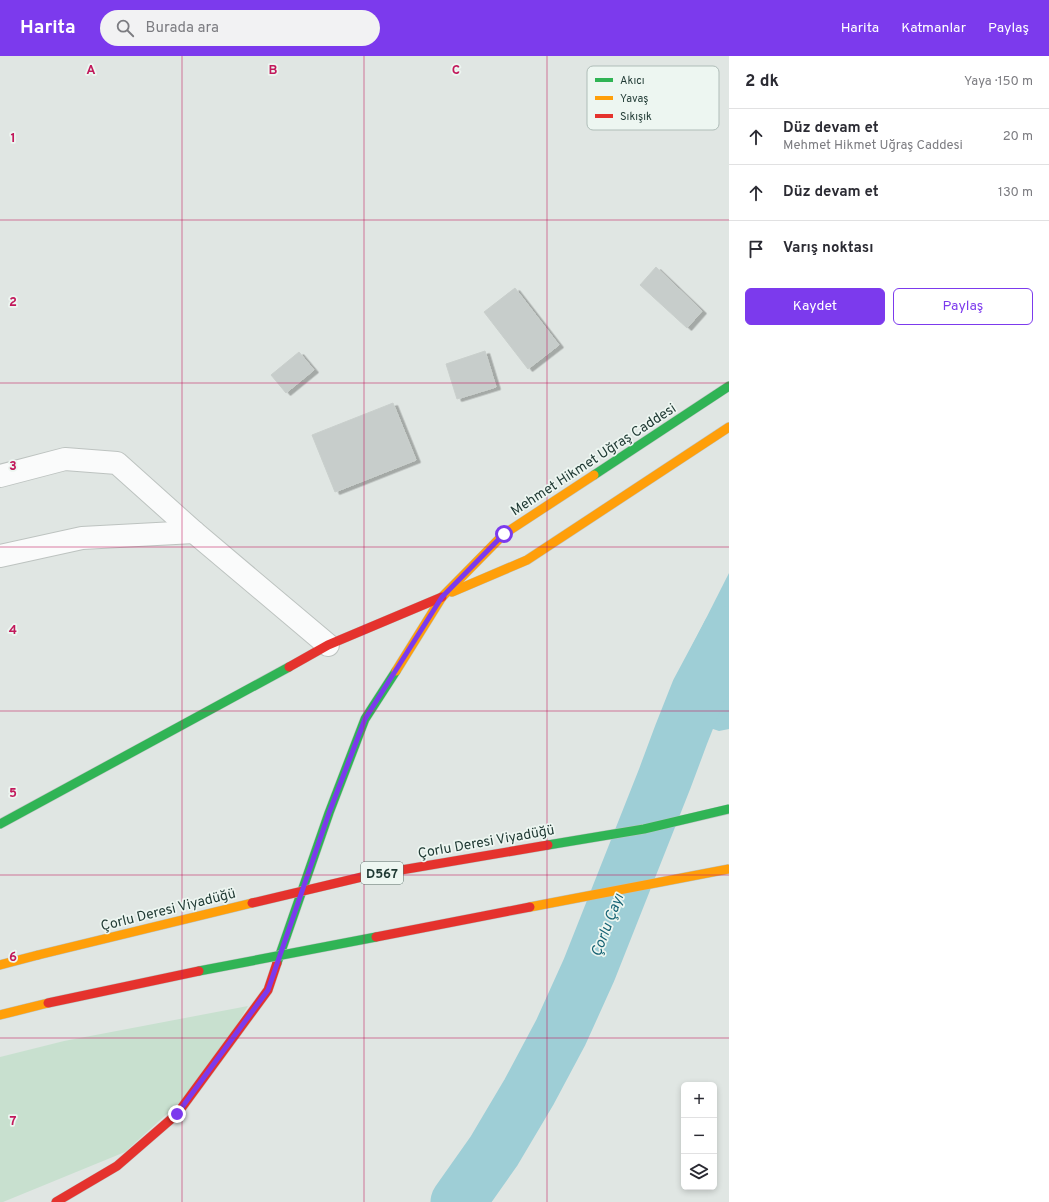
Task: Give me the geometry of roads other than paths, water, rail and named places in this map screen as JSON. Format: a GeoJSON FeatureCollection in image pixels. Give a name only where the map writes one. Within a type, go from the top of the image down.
{"type":"FeatureCollection","features":[{"type":"Feature","properties":{"kind":"main road","name":"Mehmet Hikmet Uğraş Caddesi"},"geometry":{"type":"LineString","coordinates":[[442,597],[504,534],[729,386]]}},
{"type":"Feature","properties":{"kind":"main road"},"geometry":{"type":"LineString","coordinates":[[0,824],[328,644],[527,560],[729,427]]}},
{"type":"Feature","properties":{"kind":"main road"},"geometry":{"type":"LineString","coordinates":[[56,1202],[117,1166],[177,1114],[268,990],[329,813],[365,719],[442,597]]}},
{"type":"Feature","properties":{"kind":"main road","name":"Çorlu Deresi Viyadüğü"},"geometry":{"type":"LineString","coordinates":[[0,965],[366,876],[644,829],[729,809]]}},
{"type":"Feature","properties":{"kind":"main road"},"geometry":{"type":"LineString","coordinates":[[0,1015],[48,1003],[212,968],[729,869]]}},
{"type":"Feature","properties":{"kind":"street"},"geometry":{"type":"LineString","coordinates":[[0,476],[65,459],[116,463],[194,532],[328,644]]}},
{"type":"Feature","properties":{"kind":"street"},"geometry":{"type":"LineString","coordinates":[[0,556],[82,538],[194,532]]}},
{"type":"Feature","properties":{"kind":"water"},"geometry":{"type":"Polygon","coordinates":[[[729,573],[729,729],[719,731],[710,728],[695,703],[689,652],[729,573]]]}},
{"type":"Feature","properties":{"kind":"waterway","name":"Çorlu Çayı"},"geometry":{"type":"LineString","coordinates":[[458,1202],[494,1151],[529,1092],[561,1032],[589,970],[698,692],[729,634]]}}]}
